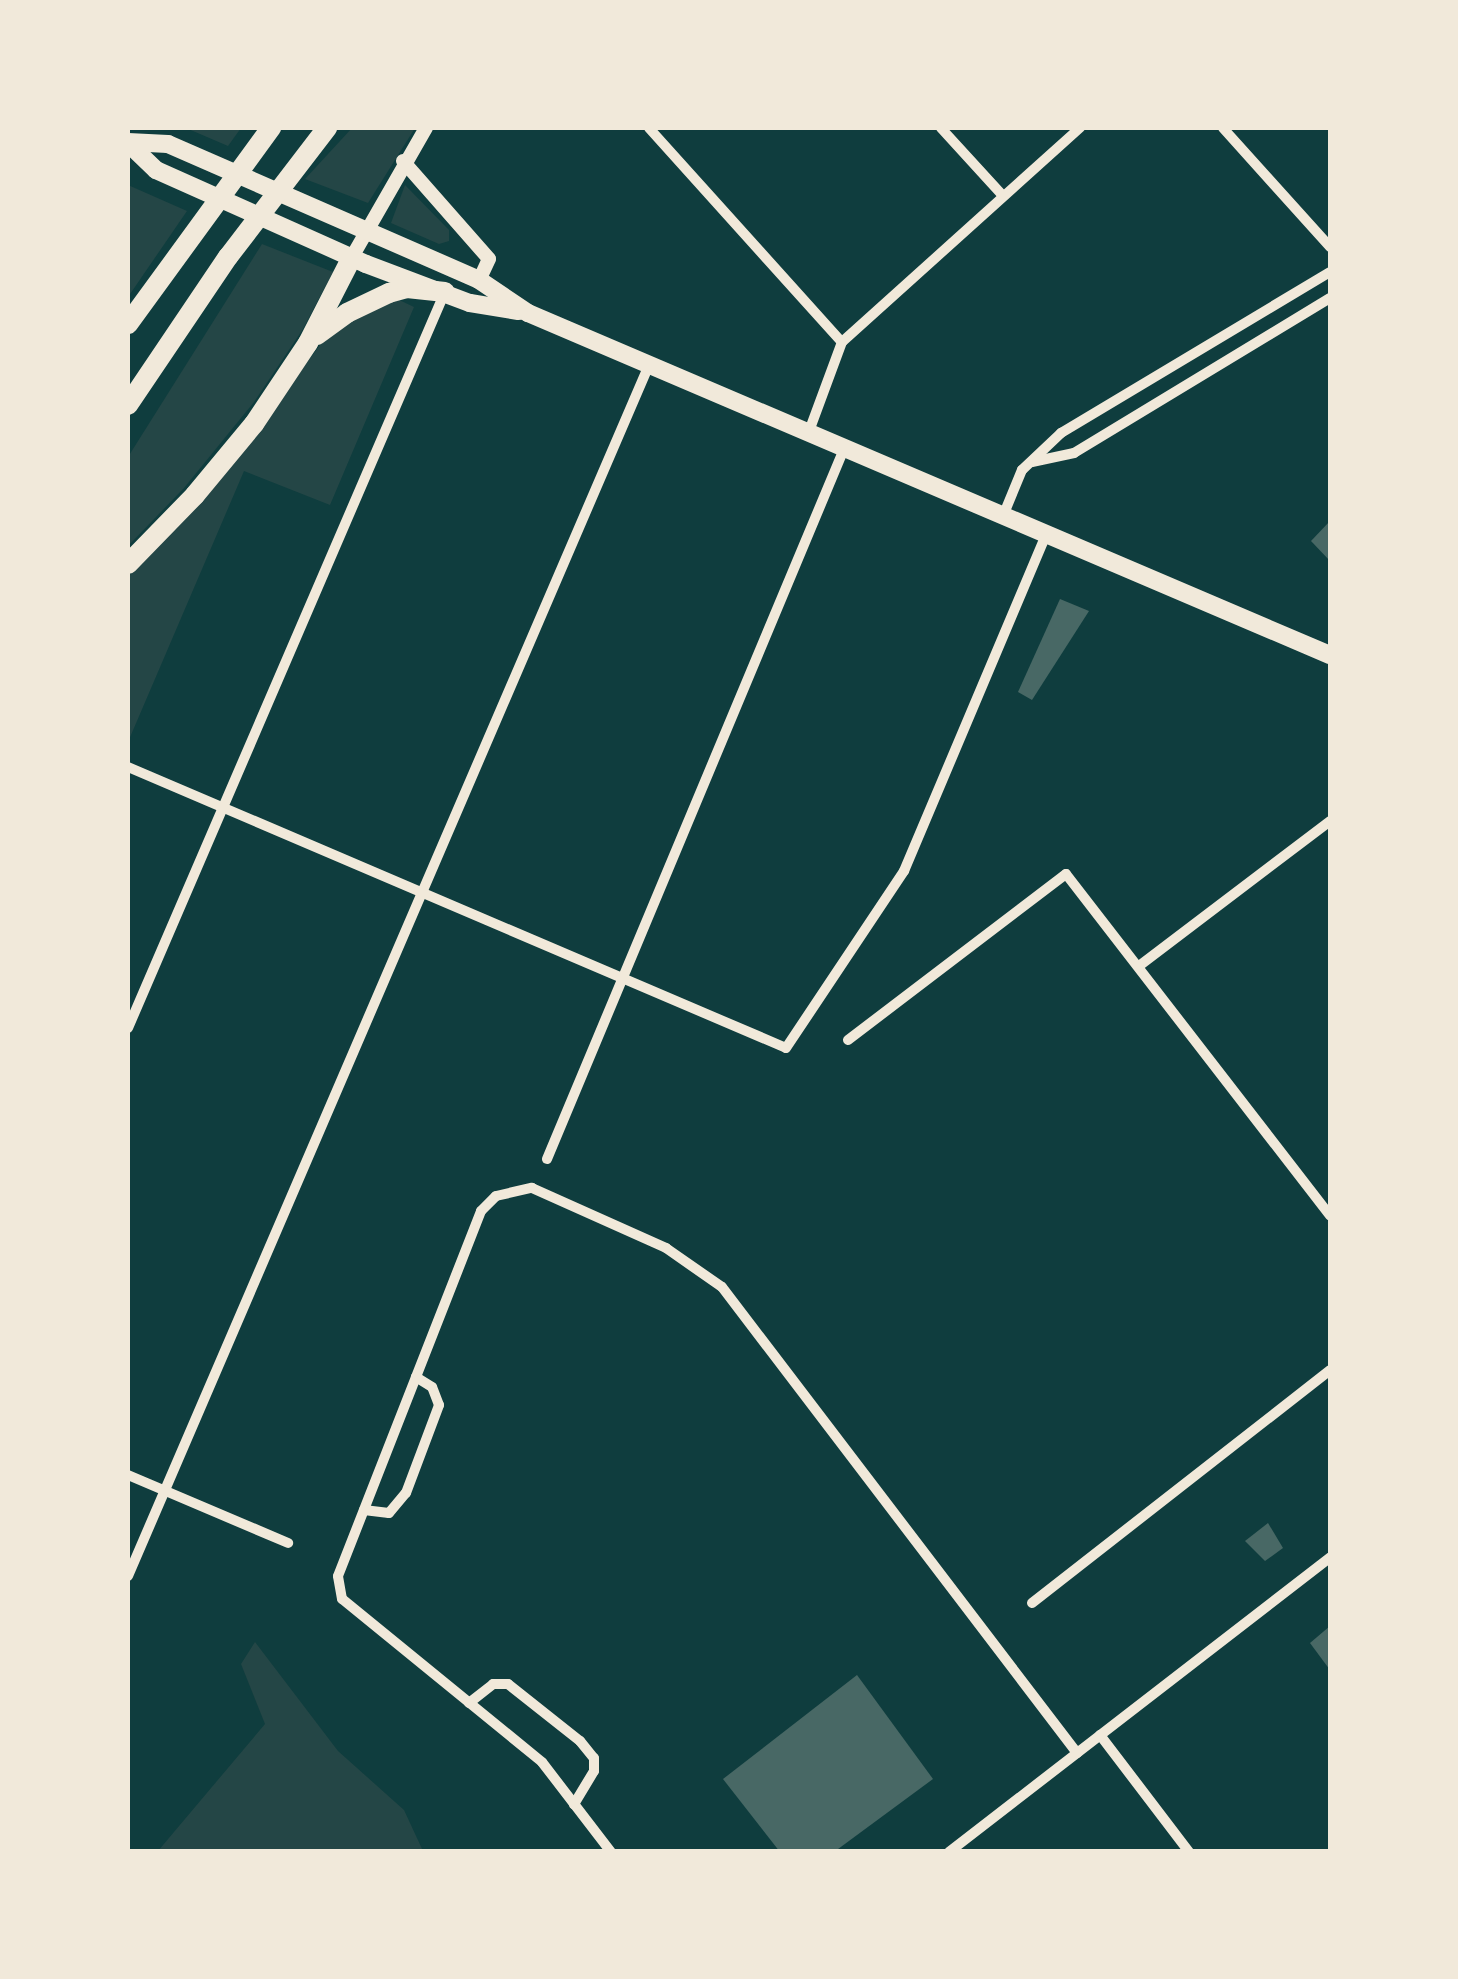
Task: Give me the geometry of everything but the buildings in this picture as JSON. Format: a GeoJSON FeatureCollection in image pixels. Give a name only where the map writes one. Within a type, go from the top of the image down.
{"type":"FeatureCollection","features":[{"type":"Feature","properties":{"kind":"highway"},"geometry":{"type":"LineString","coordinates":[[128,324],[271,128]]}},
{"type":"Feature","properties":{"kind":"highway"},"geometry":{"type":"LineString","coordinates":[[128,405],[228,257],[327,128]]}},
{"type":"Feature","properties":{"kind":"highway"},"geometry":{"type":"LineString","coordinates":[[128,564],[235,449],[308,343],[352,258]]}},
{"type":"Feature","properties":{"kind":"highway"},"geometry":{"type":"LineString","coordinates":[[308,343],[348,313],[389,293],[406,288],[444,292]]}},
{"type":"Feature","properties":{"kind":"main road"},"geometry":{"type":"LineString","coordinates":[[128,142],[168,144],[480,280],[528,313],[1330,655]]}},
{"type":"Feature","properties":{"kind":"main road"},"geometry":{"type":"LineString","coordinates":[[128,142],[156,170],[352,258],[470,303],[528,313]]}},
{"type":"Feature","properties":{"kind":"street"},"geometry":{"type":"LineString","coordinates":[[352,258],[404,160],[426,128]]}},
{"type":"Feature","properties":{"kind":"street"},"geometry":{"type":"LineString","coordinates":[[649,128],[842,342]]}},
{"type":"Feature","properties":{"kind":"street"},"geometry":{"type":"LineString","coordinates":[[941,128],[1003,196]]}},
{"type":"Feature","properties":{"kind":"street"},"geometry":{"type":"LineString","coordinates":[[808,434],[842,342],[1080,128]]}},
{"type":"Feature","properties":{"kind":"street"},"geometry":{"type":"LineString","coordinates":[[1223,128],[1330,247]]}},
{"type":"Feature","properties":{"kind":"street"},"geometry":{"type":"LineString","coordinates":[[404,160],[489,259],[480,280]]}},
{"type":"Feature","properties":{"kind":"street"},"geometry":{"type":"LineString","coordinates":[[1002,516],[1022,470],[1061,433],[1330,272]]}},
{"type":"Feature","properties":{"kind":"street"},"geometry":{"type":"LineString","coordinates":[[128,1028],[444,292]]}},
{"type":"Feature","properties":{"kind":"street"},"geometry":{"type":"LineString","coordinates":[[1031,462],[1074,453],[1330,298]]}},
{"type":"Feature","properties":{"kind":"street"},"geometry":{"type":"LineString","coordinates":[[128,1576],[649,365]]}},
{"type":"Feature","properties":{"kind":"street"},"geometry":{"type":"LineString","coordinates":[[548,1159],[844,449]]}},
{"type":"Feature","properties":{"kind":"street"},"geometry":{"type":"LineString","coordinates":[[128,767],[786,1048],[904,871],[1046,535]]}},
{"type":"Feature","properties":{"kind":"street"},"geometry":{"type":"LineString","coordinates":[[1139,966],[1330,820]]}},
{"type":"Feature","properties":{"kind":"street"},"geometry":{"type":"LineString","coordinates":[[848,1040],[1066,874],[1330,1216]]}},
{"type":"Feature","properties":{"kind":"street"},"geometry":{"type":"LineString","coordinates":[[610,1852],[542,1762],[342,1599],[338,1576],[480,1211],[496,1196],[532,1188],[666,1248],[722,1287],[1077,1752]]}},
{"type":"Feature","properties":{"kind":"street"},"geometry":{"type":"LineString","coordinates":[[1032,1602],[1330,1370]]}},
{"type":"Feature","properties":{"kind":"street"},"geometry":{"type":"LineString","coordinates":[[364,1510],[390,1514],[406,1492],[440,1405],[432,1387],[416,1377]]}},
{"type":"Feature","properties":{"kind":"street"},"geometry":{"type":"LineString","coordinates":[[128,1475],[288,1543]]}},
{"type":"Feature","properties":{"kind":"street"},"geometry":{"type":"LineString","coordinates":[[948,1852],[1330,1558]]}},
{"type":"Feature","properties":{"kind":"street"},"geometry":{"type":"LineString","coordinates":[[469,1702],[493,1684],[508,1684],[580,1742],[594,1758],[594,1771],[574,1804]]}},
{"type":"Feature","properties":{"kind":"street"},"geometry":{"type":"LineString","coordinates":[[1100,1735],[1189,1852]]}},
{"type":"Feature","properties":{"kind":"shaded area"},"geometry":{"type":"Polygon","coordinates":[[[186,128],[241,128],[228,146],[186,128]]]}},
{"type":"Feature","properties":{"kind":"shaded area"},"geometry":{"type":"Polygon","coordinates":[[[352,128],[415,128],[368,203],[305,179],[352,128]]]}},
{"type":"Feature","properties":{"kind":"shaded area"},"geometry":{"type":"Polygon","coordinates":[[[128,185],[187,211],[128,297],[128,185]]]}},
{"type":"Feature","properties":{"kind":"shaded area"},"geometry":{"type":"Polygon","coordinates":[[[405,185],[449,230],[449,241],[439,244],[391,223],[405,185]]]}},
{"type":"Feature","properties":{"kind":"shaded area"},"geometry":{"type":"Polygon","coordinates":[[[262,244],[333,272],[303,329],[254,402],[184,488],[128,546],[128,457],[262,244]]]}},
{"type":"Feature","properties":{"kind":"shaded area"},"geometry":{"type":"Polygon","coordinates":[[[395,298],[414,307],[330,505],[244,471],[128,742],[128,576],[234,461],[320,345],[357,313],[395,298]]]}},
{"type":"Feature","properties":{"kind":"shaded area"},"geometry":{"type":"Polygon","coordinates":[[[255,1642],[338,1751],[404,1810],[423,1851],[158,1851],[265,1724],[241,1664],[255,1642]]]}}]}
